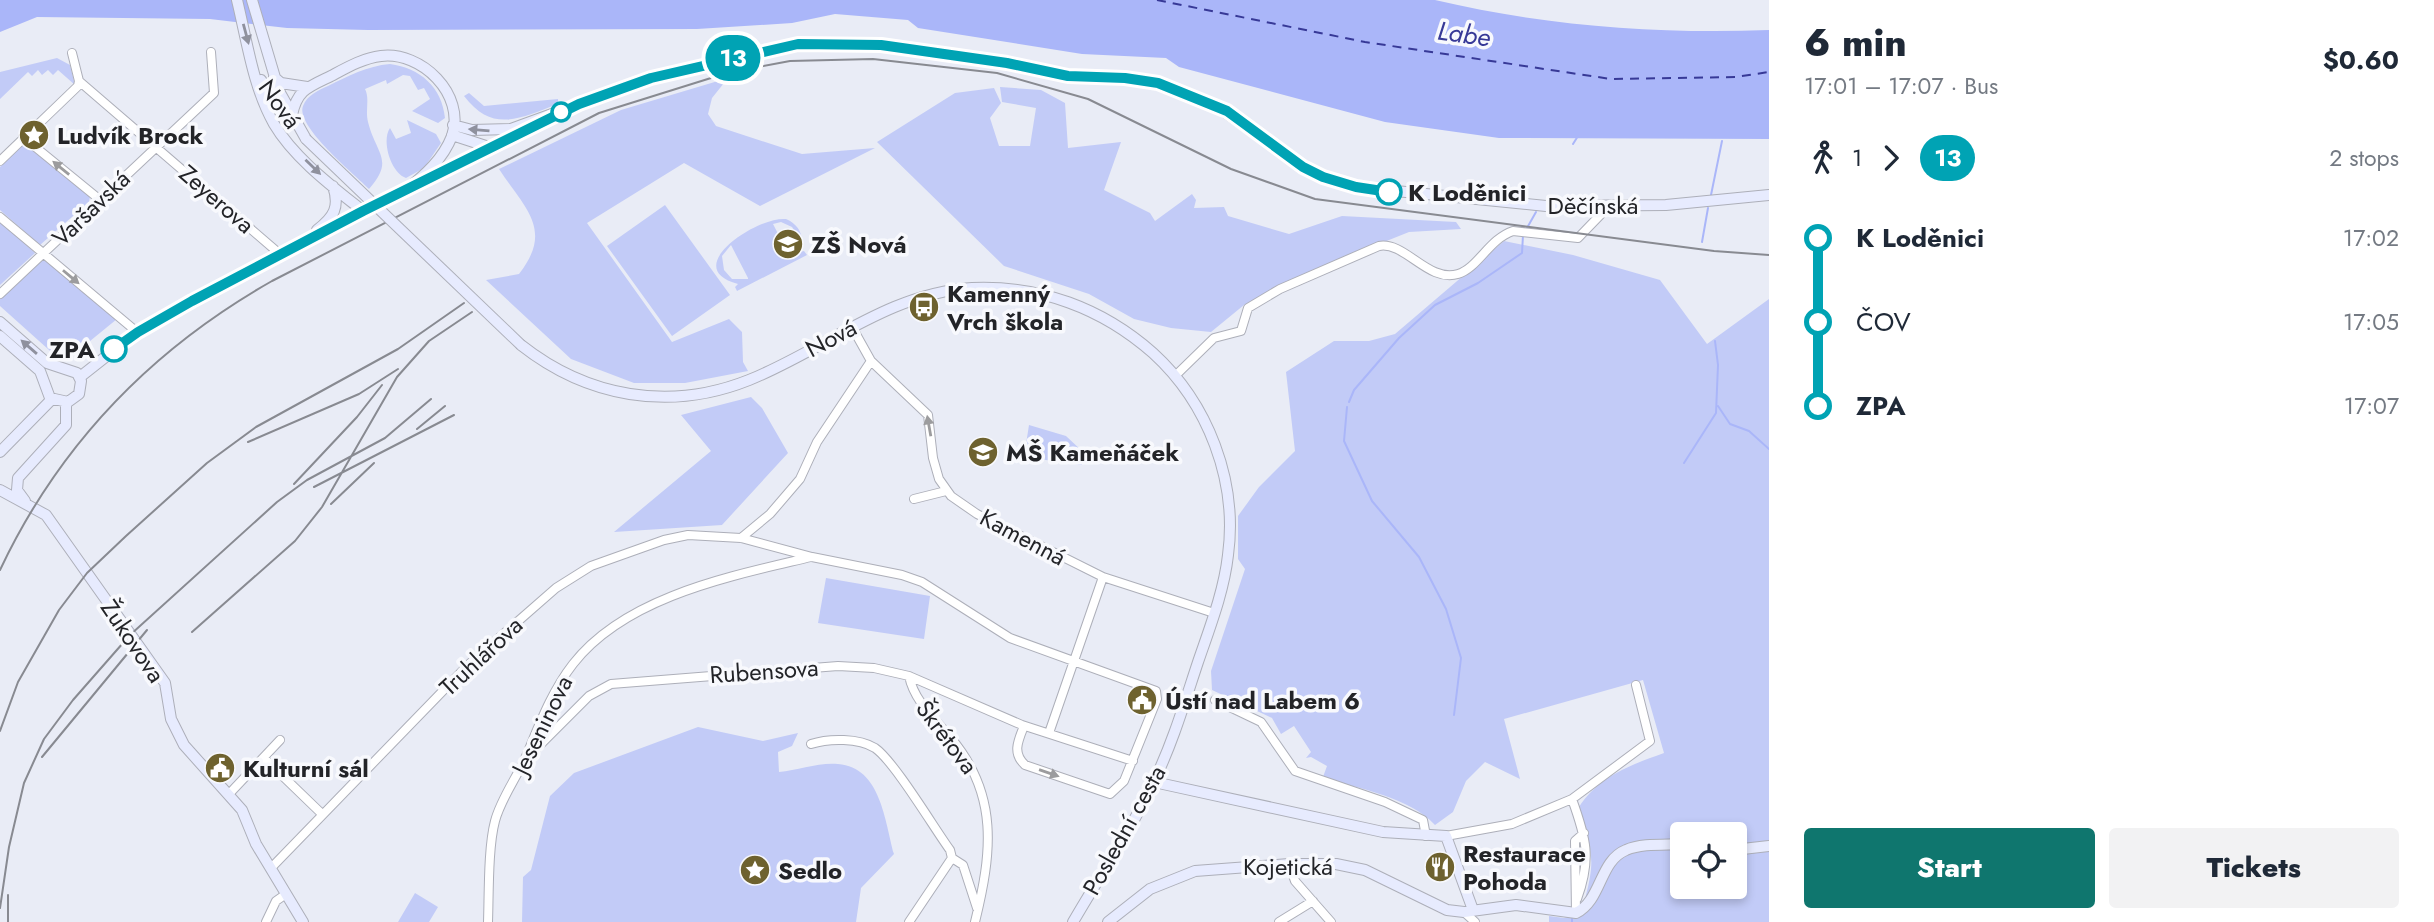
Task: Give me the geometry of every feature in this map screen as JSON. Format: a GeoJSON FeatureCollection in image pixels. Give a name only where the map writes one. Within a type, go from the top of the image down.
{"type":"FeatureCollection","features":[{"type":"Feature","properties":{"kind":"street"},"geometry":{"type":"LineString","coordinates":[[237,0],[263,101],[275,126],[333,186],[363,211]]}},
{"type":"Feature","properties":{"kind":"street","name":"Nová"},"geometry":{"type":"LineString","coordinates":[[252,0],[274,76],[306,139]]}},
{"type":"Feature","properties":{"kind":"street","name":"Děčínská"},"geometry":{"type":"LineString","coordinates":[[453,130],[496,131],[552,116],[623,86],[732,58],[798,44],[861,43],[1007,63],[1068,76],[1125,78],[1158,83],[1218,107],[1303,167],[1323,177],[1356,187],[1492,202],[1609,206],[1696,203],[1769,195]]}},
{"type":"Feature","properties":{"kind":"street","name":"Varšavská"},"geometry":{"type":"LineString","coordinates":[[0,294],[214,93],[211,52]]}},
{"type":"Feature","properties":{"kind":"street"},"geometry":{"type":"LineString","coordinates":[[0,161],[78,86],[72,53]]}},
{"type":"Feature","properties":{"kind":"street"},"geometry":{"type":"LineString","coordinates":[[292,116],[295,99],[307,87],[369,58],[388,55],[417,61],[438,78],[448,96],[453,130],[431,169],[407,189]]}},
{"type":"Feature","properties":{"kind":"street","name":"Nová"},"geometry":{"type":"LineString","coordinates":[[254,68],[285,117],[306,139],[521,345],[552,368],[590,386],[636,396],[692,396],[750,380],[898,304],[940,292],[984,288],[1028,291],[1074,303],[1105,318],[1142,344],[1175,376],[1203,419],[1227,488],[1230,536],[1225,576],[1187,696]]}},
{"type":"Feature","properties":{"kind":"street"},"geometry":{"type":"LineString","coordinates":[[274,76],[281,83],[307,87]]}},
{"type":"Feature","properties":{"kind":"street","name":"Zeyerova"},"geometry":{"type":"LineString","coordinates":[[79,81],[285,253]]}},
{"type":"Feature","properties":{"kind":"street"},"geometry":{"type":"LineString","coordinates":[[66,403],[79,394],[80,377],[138,332],[363,211],[552,116]]}},
{"type":"Feature","properties":{"kind":"street"},"geometry":{"type":"LineString","coordinates":[[453,130],[493,148]]}},
{"type":"Feature","properties":{"kind":"street"},"geometry":{"type":"LineString","coordinates":[[23,137],[99,199]]}},
{"type":"Feature","properties":{"kind":"street"},"geometry":{"type":"LineString","coordinates":[[285,253],[332,218],[337,207],[333,186]]}},
{"type":"Feature","properties":{"kind":"street"},"geometry":{"type":"LineString","coordinates":[[1175,376],[1214,338],[1241,331],[1248,308],[1280,289],[1379,246],[1388,246],[1434,272],[1444,275],[1460,274],[1504,234],[1513,231],[1578,238],[1609,206]]}},
{"type":"Feature","properties":{"kind":"street"},"geometry":{"type":"LineString","coordinates":[[0,217],[138,332]]}},
{"type":"Feature","properties":{"kind":"street"},"geometry":{"type":"LineString","coordinates":[[0,322],[47,363],[69,368],[80,377]]}},
{"type":"Feature","properties":{"kind":"street"},"geometry":{"type":"LineString","coordinates":[[852,327],[871,361],[928,415],[933,458],[946,491],[914,499]]}},
{"type":"Feature","properties":{"kind":"street"},"geometry":{"type":"LineString","coordinates":[[0,336],[40,371],[52,399]]}},
{"type":"Feature","properties":{"kind":"street","name":"Nová"},"geometry":{"type":"LineString","coordinates":[[741,538],[786,498],[800,479],[811,454],[871,361]]}},
{"type":"Feature","properties":{"kind":"street"},"geometry":{"type":"LineString","coordinates":[[46,384],[49,374],[61,367]]}},
{"type":"Feature","properties":{"kind":"street"},"geometry":{"type":"LineString","coordinates":[[52,399],[66,403]]}},
{"type":"Feature","properties":{"kind":"street"},"geometry":{"type":"LineString","coordinates":[[0,452],[52,399]]}},
{"type":"Feature","properties":{"kind":"street"},"geometry":{"type":"LineString","coordinates":[[26,502],[18,490],[18,478],[66,425],[66,403]]}},
{"type":"Feature","properties":{"kind":"street","name":"Žukovova"},"geometry":{"type":"LineString","coordinates":[[0,490],[46,515],[165,683],[171,719],[184,745],[242,810],[256,844],[303,922]]}},
{"type":"Feature","properties":{"kind":"street","name":"Kamenná"},"geometry":{"type":"LineString","coordinates":[[946,491],[977,514],[1103,577]]}},
{"type":"Feature","properties":{"kind":"street","name":"Truhlářova"},"geometry":{"type":"LineString","coordinates":[[271,868],[468,665],[570,577],[643,545],[688,535],[741,538],[812,557],[902,575],[922,582],[1010,638],[1156,691],[1157,699],[1133,761]]}},
{"type":"Feature","properties":{"kind":"street","name":"Jeseninova"},"geometry":{"type":"LineString","coordinates":[[488,922],[495,821],[561,681],[574,662],[600,638],[628,618],[685,591],[731,576],[812,557]]}},
{"type":"Feature","properties":{"kind":"street"},"geometry":{"type":"LineString","coordinates":[[1049,733],[1103,577],[1214,613]]}},
{"type":"Feature","properties":{"kind":"street","name":"Rubensova"},"geometry":{"type":"LineString","coordinates":[[524,761],[589,696],[598,689],[618,682],[838,666],[874,668],[909,676],[1024,726],[1133,761]]}},
{"type":"Feature","properties":{"kind":"street","name":"Škrétova"},"geometry":{"type":"LineString","coordinates":[[909,676],[912,692],[967,756],[978,775],[985,799],[988,836],[975,922]]}},
{"type":"Feature","properties":{"kind":"street"},"geometry":{"type":"LineString","coordinates":[[1154,782],[1383,832],[1446,836],[1494,830],[1572,799],[1650,741],[1636,685]]}},
{"type":"Feature","properties":{"kind":"street","name":"Poslední cesta"},"geometry":{"type":"LineString","coordinates":[[1073,922],[1154,782],[1187,696]]}},
{"type":"Feature","properties":{"kind":"street"},"geometry":{"type":"LineString","coordinates":[[1215,700],[1261,722],[1294,771],[1385,802],[1423,820],[1426,836]]}},
{"type":"Feature","properties":{"kind":"street"},"geometry":{"type":"LineString","coordinates":[[1024,726],[1016,748],[1018,759],[1025,765],[1110,794],[1120,788],[1133,761]]}},
{"type":"Feature","properties":{"kind":"street"},"geometry":{"type":"LineString","coordinates":[[229,794],[280,740]]}},
{"type":"Feature","properties":{"kind":"street"},"geometry":{"type":"LineString","coordinates":[[811,744],[821,740],[858,742],[878,750],[950,850],[952,858],[963,865],[978,909]]}},
{"type":"Feature","properties":{"kind":"street"},"geometry":{"type":"LineString","coordinates":[[264,758],[322,814]]}},
{"type":"Feature","properties":{"kind":"street"},"geometry":{"type":"LineString","coordinates":[[1572,799],[1584,833],[1588,864],[1577,899],[1576,913]]}},
{"type":"Feature","properties":{"kind":"street"},"geometry":{"type":"LineString","coordinates":[[1446,836],[1467,892],[1471,915]]}},
{"type":"Feature","properties":{"kind":"street"},"geometry":{"type":"LineString","coordinates":[[1576,913],[1591,903],[1612,861],[1622,853],[1643,847],[1670,845]]}},
{"type":"Feature","properties":{"kind":"street"},"geometry":{"type":"LineString","coordinates":[[1747,849],[1769,846]]}},
{"type":"Feature","properties":{"kind":"street"},"geometry":{"type":"LineString","coordinates":[[909,922],[952,858]]}},
{"type":"Feature","properties":{"kind":"street"},"geometry":{"type":"LineString","coordinates":[[1289,864],[1295,881],[1331,922]]}},
{"type":"Feature","properties":{"kind":"street","name":"Kojetická"},"geometry":{"type":"LineString","coordinates":[[1108,922],[1150,889],[1195,871],[1289,864],[1336,864],[1365,870],[1447,910],[1471,915],[1516,905],[1576,913]]}},
{"type":"Feature","properties":{"kind":"street"},"geometry":{"type":"LineString","coordinates":[[266,922],[276,901],[286,894]]}},
{"type":"Feature","properties":{"kind":"street"},"geometry":{"type":"LineString","coordinates":[[1279,922],[1313,901]]}},
{"type":"Feature","properties":{"kind":"shaded area"},"geometry":{"type":"Polygon","coordinates":[[[57,58],[70,65],[75,85],[58,70],[53,75],[48,70],[42,75],[38,70],[32,76],[28,72],[0,99],[0,72],[57,58]]]}},
{"type":"Feature","properties":{"kind":"shaded area"},"geometry":{"type":"Polygon","coordinates":[[[390,64],[411,70],[428,81],[439,97],[445,118],[438,123],[412,111],[430,99],[424,88],[418,90],[410,76],[403,75],[387,84],[386,80],[365,89],[368,122],[382,163],[377,179],[369,189],[316,137],[303,115],[303,106],[314,93],[343,79],[366,69],[390,64]]]}},
{"type":"Feature","properties":{"kind":"shaded area"},"geometry":{"type":"Polygon","coordinates":[[[728,78],[712,98],[708,114],[716,126],[802,154],[875,148],[760,206],[684,163],[587,223],[672,342],[729,319],[742,332],[743,362],[748,371],[685,383],[634,383],[571,359],[486,280],[519,274],[534,244],[532,220],[499,169],[621,110],[728,78]]]}},
{"type":"Feature","properties":{"kind":"shaded area"},"geometry":{"type":"Polygon","coordinates":[[[1000,87],[1041,90],[1065,103],[1068,148],[1121,142],[1104,190],[1150,213],[1155,221],[1192,194],[1196,200],[1194,208],[1224,207],[1228,216],[1289,234],[1342,216],[1456,222],[1461,229],[1409,232],[1384,242],[1244,305],[1211,332],[1171,328],[1134,319],[1089,294],[1004,266],[877,142],[955,93],[994,88],[1001,103],[990,118],[999,146],[1030,146],[1036,108],[1002,102],[1000,87]]]}},
{"type":"Feature","properties":{"kind":"shaded area"},"geometry":{"type":"Polygon","coordinates":[[[469,93],[484,106],[558,99],[558,104],[519,118],[496,119],[475,108],[464,96],[469,93]]]}},
{"type":"Feature","properties":{"kind":"shaded area"},"geometry":{"type":"Polygon","coordinates":[[[407,120],[436,134],[441,143],[424,168],[406,178],[392,163],[387,148],[387,134],[390,128],[396,139],[411,133],[407,120]]]}},
{"type":"Feature","properties":{"kind":"shaded area"},"geometry":{"type":"Polygon","coordinates":[[[24,144],[90,196],[89,202],[40,245],[0,210],[0,167],[24,144]]]}},
{"type":"Feature","properties":{"kind":"shaded area"},"geometry":{"type":"Polygon","coordinates":[[[665,205],[730,295],[672,336],[607,246],[665,205]]]}},
{"type":"Feature","properties":{"kind":"shaded area"},"geometry":{"type":"Polygon","coordinates":[[[786,219],[798,228],[801,237],[800,252],[804,251],[807,255],[737,291],[735,287],[738,284],[722,276],[716,267],[719,256],[729,244],[743,234],[773,220],[786,219]],[[781,222],[773,224],[790,257],[796,251],[799,237],[792,227],[781,222]],[[731,245],[722,256],[724,270],[732,279],[748,279],[748,278],[731,245]]]}},
{"type":"Feature","properties":{"kind":"shaded area"},"geometry":{"type":"Polygon","coordinates":[[[0,221],[35,253],[0,285],[0,221]]]}},
{"type":"Feature","properties":{"kind":"shaded area"},"geometry":{"type":"Polygon","coordinates":[[[1504,241],[1573,255],[1660,280],[1707,344],[1769,299],[1769,922],[1549,922],[1549,916],[1564,918],[1581,914],[1586,896],[1591,860],[1579,807],[1606,779],[1664,753],[1643,680],[1504,719],[1520,779],[1485,762],[1466,781],[1453,812],[1435,825],[1412,807],[1398,801],[1323,777],[1327,766],[1311,757],[1306,758],[1311,752],[1294,726],[1281,734],[1272,718],[1212,690],[1211,671],[1245,569],[1238,559],[1238,516],[1259,487],[1295,451],[1286,372],[1334,341],[1369,341],[1395,334],[1504,241]]]}},
{"type":"Feature","properties":{"kind":"shaded area"},"geometry":{"type":"Polygon","coordinates":[[[44,258],[117,319],[68,359],[58,358],[0,306],[0,298],[44,258]]]}},
{"type":"Feature","properties":{"kind":"shaded area"},"geometry":{"type":"Polygon","coordinates":[[[751,397],[762,408],[788,453],[722,525],[614,532],[711,451],[681,415],[751,397]]]}},
{"type":"Feature","properties":{"kind":"shaded area"},"geometry":{"type":"Polygon","coordinates":[[[1029,425],[1066,436],[1082,451],[1082,465],[1024,457],[1029,425]]]}},
{"type":"Feature","properties":{"kind":"shaded area"},"geometry":{"type":"Polygon","coordinates":[[[826,578],[930,596],[924,639],[818,623],[826,578]]]}},
{"type":"Feature","properties":{"kind":"shaded area"},"geometry":{"type":"Polygon","coordinates":[[[698,727],[763,741],[798,733],[792,746],[778,752],[779,772],[838,764],[852,767],[864,775],[879,798],[894,854],[861,888],[856,922],[522,922],[523,877],[531,870],[550,796],[574,773],[698,727]]]}},
{"type":"Feature","properties":{"kind":"shaded area"},"geometry":{"type":"Polygon","coordinates":[[[415,893],[438,907],[429,922],[398,922],[415,893]]]}},
{"type":"Feature","properties":{"kind":"water","name":"Labe"},"geometry":{"type":"Polygon","coordinates":[[[0,0],[1435,0],[1518,16],[1601,26],[1685,31],[1769,30],[1769,139],[1499,138],[1385,122],[1179,67],[1166,58],[1082,54],[918,28],[908,20],[835,14],[792,23],[697,29],[368,30],[287,28],[210,19],[37,17],[0,32],[0,0]]]}},
{"type":"Feature","properties":{"kind":"waterway"},"geometry":{"type":"LineString","coordinates":[[1573,144],[1578,136]]}},
{"type":"Feature","properties":{"kind":"waterway"},"geometry":{"type":"LineString","coordinates":[[1711,195],[1722,141]]}},
{"type":"Feature","properties":{"kind":"waterway"},"geometry":{"type":"LineString","coordinates":[[1702,242],[1708,208]]}},
{"type":"Feature","properties":{"kind":"waterway"},"geometry":{"type":"LineString","coordinates":[[1527,228],[1536,212]]}},
{"type":"Feature","properties":{"kind":"waterway"},"geometry":{"type":"LineString","coordinates":[[1349,402],[1354,390],[1399,338],[1435,305],[1478,283],[1522,253],[1523,235]]}},
{"type":"Feature","properties":{"kind":"waterway"},"geometry":{"type":"LineString","coordinates":[[1684,463],[1716,413],[1718,365],[1715,341]]}},
{"type":"Feature","properties":{"kind":"waterway"},"geometry":{"type":"LineString","coordinates":[[1718,406],[1730,424],[1749,431],[1769,449]]}},
{"type":"Feature","properties":{"kind":"waterway"},"geometry":{"type":"LineString","coordinates":[[1347,407],[1344,441],[1372,501],[1419,557],[1446,609],[1461,658],[1454,715]]}},
{"type":"Feature","properties":{"kind":"ferry route"},"geometry":{"type":"LineString","coordinates":[[1157,0],[1365,42],[1611,79],[1736,77],[1769,72]]}},
{"type":"Feature","properties":{"kind":"railway"},"geometry":{"type":"LineString","coordinates":[[0,570],[24,524],[51,482],[80,442],[113,404],[187,337],[228,308],[272,281],[599,113],[727,73],[790,61],[873,59],[997,73],[1088,99],[1231,169],[1315,199],[1714,251],[1769,255]]}},
{"type":"Feature","properties":{"kind":"railway"},"geometry":{"type":"LineString","coordinates":[[0,731],[18,682],[59,610],[87,573],[126,536],[207,463],[256,427],[398,349],[464,303]]}},
{"type":"Feature","properties":{"kind":"railway"},"geometry":{"type":"LineString","coordinates":[[192,632],[295,541],[322,507],[397,377],[429,341],[472,312]]}},
{"type":"Feature","properties":{"kind":"railway"},"geometry":{"type":"LineString","coordinates":[[248,442],[359,394],[398,369]]}},
{"type":"Feature","properties":{"kind":"railway"},"geometry":{"type":"LineString","coordinates":[[294,484],[357,417],[382,385]]}},
{"type":"Feature","properties":{"kind":"railway"},"geometry":{"type":"LineString","coordinates":[[0,908],[9,847],[24,783],[44,739],[73,700],[130,635],[277,502],[307,480],[385,438],[431,399]]}},
{"type":"Feature","properties":{"kind":"railway"},"geometry":{"type":"LineString","coordinates":[[417,429],[445,406]]}},
{"type":"Feature","properties":{"kind":"railway"},"geometry":{"type":"LineString","coordinates":[[314,487],[454,415]]}},
{"type":"Feature","properties":{"kind":"railway"},"geometry":{"type":"LineString","coordinates":[[331,504],[374,463]]}},
{"type":"Feature","properties":{"kind":"railway"},"geometry":{"type":"LineString","coordinates":[[42,757],[147,630]]}},
{"type":"Feature","properties":{"kind":"railway"},"geometry":{"type":"LineString","coordinates":[[8,895],[8,922]]}},
{"type":"Feature","properties":{"kind":"bus line","name":"13"},"geometry":{"type":"LineString","coordinates":[[114,349],[192,301],[552,116],[623,86],[798,44],[881,45],[1007,63],[1068,76],[1140,79],[1158,83],[1227,111],[1303,167],[1323,177],[1356,187],[1389,192]]}},
{"type":"Feature","properties":{"kind":"place","name":"Ludvík Brock"},"geometry":{"type":"Point","coordinates":[34,135]}},
{"type":"Feature","properties":{"kind":"place","name":"K Loděnici"},"geometry":{"type":"Point","coordinates":[1389,192]}},
{"type":"Feature","properties":{"kind":"place","name":"ZŠ Nová"},"geometry":{"type":"Point","coordinates":[788,244]}},
{"type":"Feature","properties":{"kind":"place","name":"Kamenný Vrch škola"},"geometry":{"type":"Point","coordinates":[924,307]}},
{"type":"Feature","properties":{"kind":"place","name":"ZPA"},"geometry":{"type":"Point","coordinates":[114,349]}},
{"type":"Feature","properties":{"kind":"place","name":"MŠ Kameňáček"},"geometry":{"type":"Point","coordinates":[983,452]}},
{"type":"Feature","properties":{"kind":"place","name":"Ústí nad Labem 6"},"geometry":{"type":"Point","coordinates":[1142,700]}},
{"type":"Feature","properties":{"kind":"place","name":"Kulturní sál"},"geometry":{"type":"Point","coordinates":[220,768]}},
{"type":"Feature","properties":{"kind":"place","name":"Restaurace Pohoda"},"geometry":{"type":"Point","coordinates":[1440,867]}},
{"type":"Feature","properties":{"kind":"place","name":"Sedlo"},"geometry":{"type":"Point","coordinates":[755,870]}}]}
